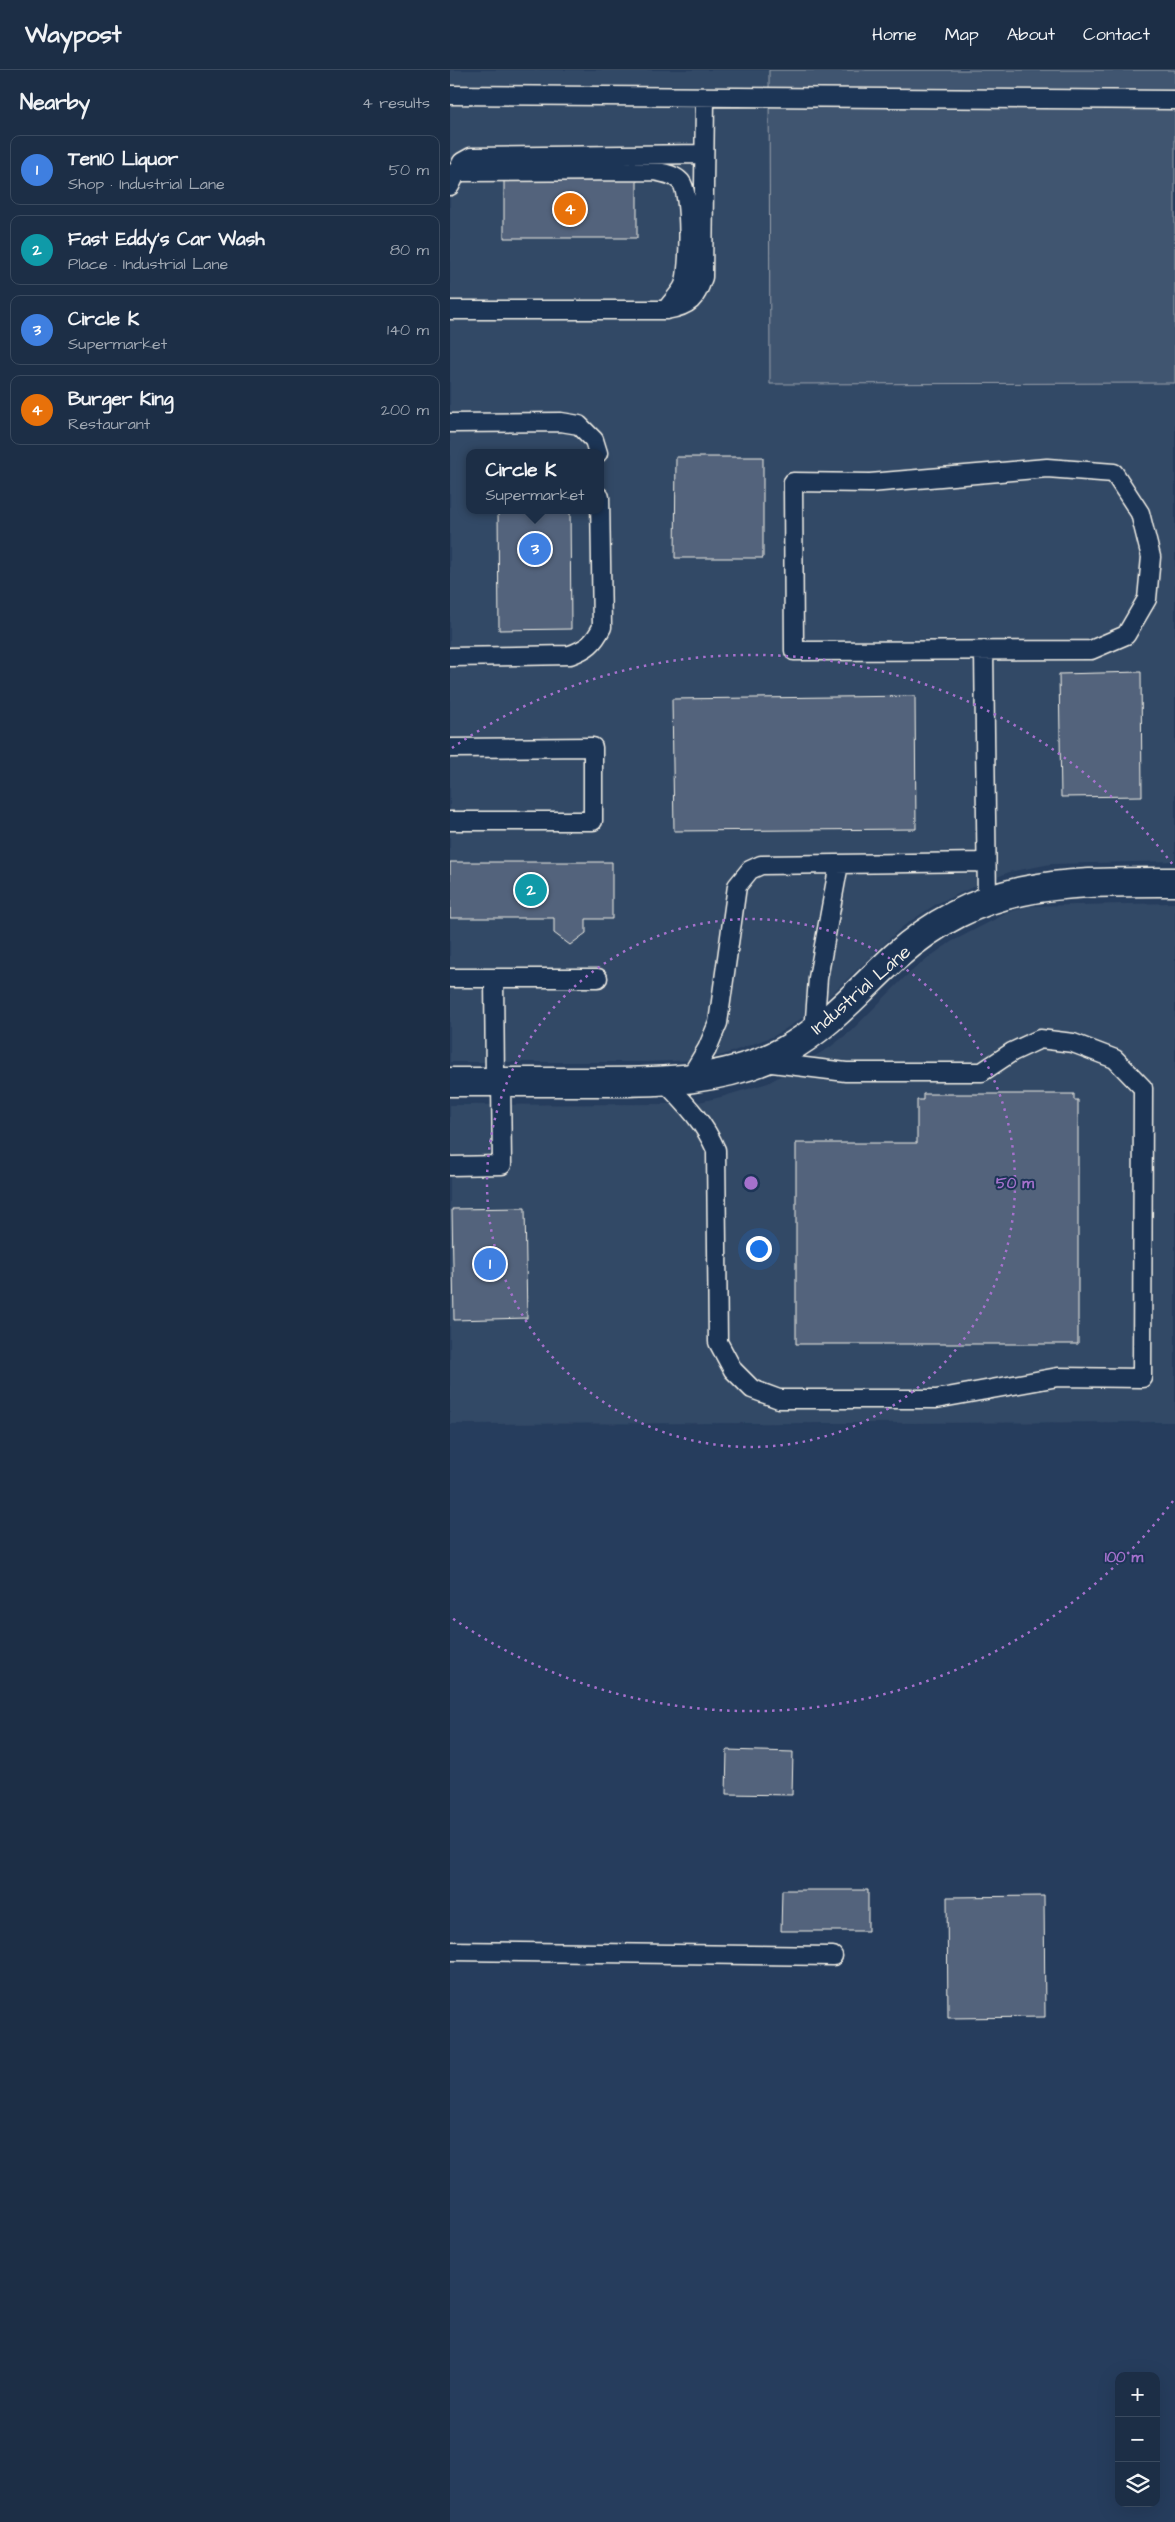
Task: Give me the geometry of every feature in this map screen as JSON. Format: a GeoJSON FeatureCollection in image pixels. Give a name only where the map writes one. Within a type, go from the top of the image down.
{"type":"FeatureCollection","features":[{"type":"Feature","properties":{"kind":"street","name":"Industrial Lane"},"geometry":{"type":"LineString","coordinates":[[450,1082],[676,1080],[725,1072],[783,1051],[814,1032],[854,998],[894,957],[928,930],[987,900],[1025,889],[1088,882],[1175,882]]}},
{"type":"Feature","properties":{"kind":"lane"},"geometry":{"type":"LineString","coordinates":[[450,95],[1175,100]]}},
{"type":"Feature","properties":{"kind":"lane"},"geometry":{"type":"LineString","coordinates":[[450,310],[666,310],[681,307],[693,299],[703,277],[705,97]]}},
{"type":"Feature","properties":{"kind":"lane"},"geometry":{"type":"LineString","coordinates":[[453,179],[462,162],[471,157],[704,154]]}},
{"type":"Feature","properties":{"kind":"lane"},"geometry":{"type":"LineString","coordinates":[[453,179],[653,171],[668,174],[681,182],[687,196],[688,269],[684,286],[666,310]]}},
{"type":"Feature","properties":{"kind":"lane"},"geometry":{"type":"LineString","coordinates":[[450,423],[561,422],[579,425],[594,440],[597,449]]}},
{"type":"Feature","properties":{"kind":"lane"},"geometry":{"type":"LineString","coordinates":[[1047,468],[1114,472],[1140,513],[1151,557],[1147,599],[1126,636],[1091,650],[984,650],[794,651],[793,482],[870,482],[1047,468]]}},
{"type":"Feature","properties":{"kind":"lane"},"geometry":{"type":"LineString","coordinates":[[450,656],[570,655],[586,650],[595,640],[602,627],[600,514]]}},
{"type":"Feature","properties":{"kind":"lane"},"geometry":{"type":"LineString","coordinates":[[984,650],[987,900]]}},
{"type":"Feature","properties":{"kind":"lane"},"geometry":{"type":"LineString","coordinates":[[450,748],[593,747],[593,821],[450,821]]}},
{"type":"Feature","properties":{"kind":"lane"},"geometry":{"type":"LineString","coordinates":[[757,1062],[846,1072],[982,1072],[1012,1052],[1040,1039],[1073,1044],[1115,1059],[1143,1088],[1142,1378],[1058,1377],[936,1399],[779,1399],[752,1389],[734,1370],[718,1342],[716,1150],[709,1134],[676,1080],[707,1049],[718,1023],[737,886],[750,870],[761,865],[986,862]]}},
{"type":"Feature","properties":{"kind":"lane"},"geometry":{"type":"LineString","coordinates":[[814,1032],[818,978],[839,864]]}},
{"type":"Feature","properties":{"kind":"lane"},"geometry":{"type":"LineString","coordinates":[[450,978],[598,978]]}},
{"type":"Feature","properties":{"kind":"lane"},"geometry":{"type":"LineString","coordinates":[[450,1166],[502,1165],[494,978]]}},
{"type":"Feature","properties":{"kind":"lane"},"geometry":{"type":"LineString","coordinates":[[450,1951],[833,1956]]}},
{"type":"Feature","properties":{"kind":"shaded area"},"geometry":{"type":"Polygon","coordinates":[[[450,70],[769,70],[770,384],[1175,383],[1175,861],[1051,864],[1009,872],[936,904],[902,927],[821,1004],[774,1036],[723,1055],[696,1060],[645,1062],[450,1062],[450,70]]]}},
{"type":"Feature","properties":{"kind":"shaded area"},"geometry":{"type":"Polygon","coordinates":[[[769,70],[1175,70],[1175,383],[770,384],[769,70]]]}},
{"type":"Feature","properties":{"kind":"shaded area"},"geometry":{"type":"Polygon","coordinates":[[[1175,903],[1175,1422],[450,1424],[450,1105],[668,1104],[699,1102],[721,1097],[768,1083],[829,1048],[851,1031],[905,977],[925,960],[951,942],[1009,912],[1029,906],[1175,903]]]}},
{"type":"Feature","properties":{"kind":"building"},"geometry":{"type":"Polygon","coordinates":[[[637,180],[637,238],[504,238],[504,181],[637,180]]]}},
{"type":"Feature","properties":{"kind":"building"},"geometry":{"type":"Polygon","coordinates":[[[676,457],[763,457],[763,558],[675,558],[676,457]]]}},
{"type":"Feature","properties":{"kind":"building"},"geometry":{"type":"Polygon","coordinates":[[[498,514],[570,514],[571,629],[499,630],[498,514]]]}},
{"type":"Feature","properties":{"kind":"building"},"geometry":{"type":"Polygon","coordinates":[[[1141,672],[1142,796],[1061,797],[1059,674],[1141,672]]]}},
{"type":"Feature","properties":{"kind":"building"},"geometry":{"type":"Polygon","coordinates":[[[915,696],[916,829],[674,831],[672,699],[915,696]]]}},
{"type":"Feature","properties":{"kind":"building"},"geometry":{"type":"Polygon","coordinates":[[[450,862],[612,862],[612,919],[586,919],[586,933],[570,945],[554,933],[554,918],[450,918],[450,862]]]}},
{"type":"Feature","properties":{"kind":"building"},"geometry":{"type":"Polygon","coordinates":[[[923,1094],[1074,1094],[1074,1100],[1078,1100],[1078,1344],[796,1344],[796,1143],[917,1143],[917,1100],[923,1100],[923,1094]]]}},
{"type":"Feature","properties":{"kind":"building"},"geometry":{"type":"Polygon","coordinates":[[[525,1208],[527,1318],[454,1320],[452,1209],[525,1208]]]}},
{"type":"Feature","properties":{"kind":"building"},"geometry":{"type":"Polygon","coordinates":[[[727,1750],[793,1752],[792,1795],[726,1794],[727,1750]]]}},
{"type":"Feature","properties":{"kind":"building"},"geometry":{"type":"Polygon","coordinates":[[[782,1890],[868,1890],[868,1931],[781,1931],[782,1890]]]}},
{"type":"Feature","properties":{"kind":"building"},"geometry":{"type":"Polygon","coordinates":[[[1044,1896],[1045,2017],[948,2018],[947,1897],[1044,1896]]]}},
{"type":"Feature","properties":{"kind":"place","name":"Burger King"},"geometry":{"type":"Point","coordinates":[570,209]}},
{"type":"Feature","properties":{"kind":"place","name":"Circle K"},"geometry":{"type":"Point","coordinates":[535,549]}},
{"type":"Feature","properties":{"kind":"place","name":"Fast Eddy's Car Wash"},"geometry":{"type":"Point","coordinates":[531,890]}},
{"type":"Feature","properties":{"kind":"place","name":"Ten10 Liquor"},"geometry":{"type":"Point","coordinates":[490,1264]}}]}
